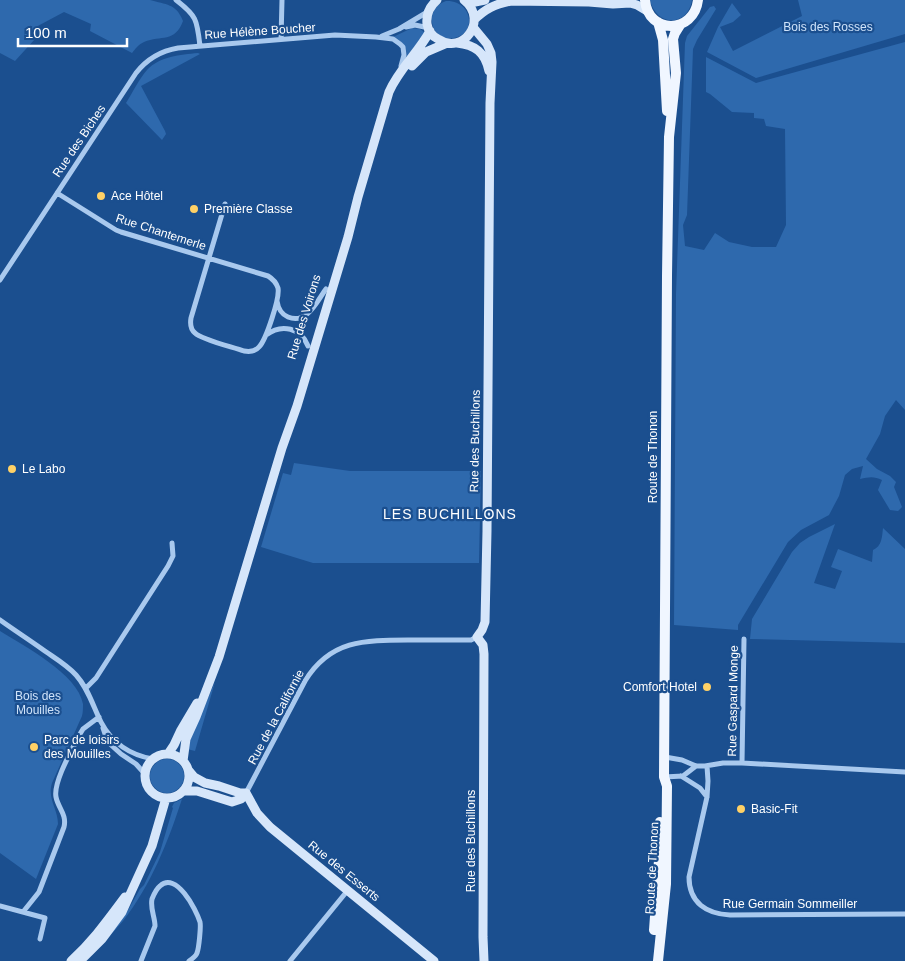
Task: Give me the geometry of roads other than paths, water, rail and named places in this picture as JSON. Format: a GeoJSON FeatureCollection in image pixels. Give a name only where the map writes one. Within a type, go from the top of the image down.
{"type":"FeatureCollection","features":[{"type":"Feature","properties":{"kind":"main road"},"geometry":{"type":"LineString","coordinates":[[646,5],[652,17],[658,22],[670,26],[686,22],[693,14],[698,0]]}},
{"type":"Feature","properties":{"kind":"main road","name":"Route de Thonon"},"geometry":{"type":"LineString","coordinates":[[658,22],[663,40],[670,137]]}},
{"type":"Feature","properties":{"kind":"main road","name":"Route de Thonon"},"geometry":{"type":"LineString","coordinates":[[652,961],[659,860],[661,786],[664,776],[666,286],[670,137],[676,73],[674,39],[675,32],[680,25]]}},
{"type":"Feature","properties":{"kind":"main road","name":"Route de Thonon"},"geometry":{"type":"LineString","coordinates":[[658,961],[666,879],[668,786],[664,776]]}},
{"type":"Feature","properties":{"kind":"street","name":"Rue Hélène Boucher"},"geometry":{"type":"LineString","coordinates":[[176,0],[189,10],[194,17],[198,27],[200,46],[338,35],[393,39],[398,41],[404,52],[396,78]]}},
{"type":"Feature","properties":{"kind":"street"},"geometry":{"type":"LineString","coordinates":[[281,39],[282,0]]}},
{"type":"Feature","properties":{"kind":"street"},"geometry":{"type":"LineString","coordinates":[[429,30],[427,20],[429,7],[438,0]]}},
{"type":"Feature","properties":{"kind":"street"},"geometry":{"type":"LineString","coordinates":[[465,1],[485,0]]}},
{"type":"Feature","properties":{"kind":"street","name":"Rue des Buchillons"},"geometry":{"type":"LineString","coordinates":[[465,1],[472,10],[474,23],[492,58],[490,79],[485,622],[477,637],[482,643],[484,654],[482,948],[484,961]]}},
{"type":"Feature","properties":{"kind":"street"},"geometry":{"type":"LineString","coordinates":[[474,23],[484,10],[513,1],[630,3],[646,5]]}},
{"type":"Feature","properties":{"kind":"street","name":"Rue Hélène Boucher"},"geometry":{"type":"LineString","coordinates":[[399,29],[429,7]]}},
{"type":"Feature","properties":{"kind":"street","name":"Rue des Voirons"},"geometry":{"type":"LineString","coordinates":[[384,111],[399,84],[416,62],[430,49],[463,40],[468,36],[474,23]]}},
{"type":"Feature","properties":{"kind":"street","name":"Rue Hélène Boucher"},"geometry":{"type":"LineString","coordinates":[[376,37],[416,25],[429,30]]}},
{"type":"Feature","properties":{"kind":"street","name":"Rue des Buchillons"},"geometry":{"type":"LineString","coordinates":[[429,30],[438,40],[470,46],[482,54],[487,63],[490,79]]}},
{"type":"Feature","properties":{"kind":"street","name":"Rue des Voirons"},"geometry":{"type":"LineString","coordinates":[[183,761],[187,736],[221,651],[282,448],[303,387],[389,92],[396,78],[420,47],[429,30]]}},
{"type":"Feature","properties":{"kind":"street","name":"Rue des Biches"},"geometry":{"type":"LineString","coordinates":[[0,280],[145,62],[164,51],[200,46]]}},
{"type":"Feature","properties":{"kind":"street","name":"Rue Chantemerle"},"geometry":{"type":"LineString","coordinates":[[57,193],[116,230],[270,277],[278,288],[277,301],[280,310],[292,318],[299,318],[309,313],[326,289]]}},
{"type":"Feature","properties":{"kind":"street","name":"Rue des Voirons"},"geometry":{"type":"LineString","coordinates":[[282,448],[308,346],[339,247],[358,196]]}},
{"type":"Feature","properties":{"kind":"street","name":"Rue Chantemerle"},"geometry":{"type":"LineString","coordinates":[[225,204],[191,318],[191,326],[194,332],[201,337],[248,352],[259,347],[266,336],[283,328],[290,329],[301,335],[308,346]]}},
{"type":"Feature","properties":{"kind":"street"},"geometry":{"type":"LineString","coordinates":[[266,336],[277,301]]}},
{"type":"Feature","properties":{"kind":"street"},"geometry":{"type":"LineString","coordinates":[[86,688],[96,678],[168,566],[173,556],[172,543]]}},
{"type":"Feature","properties":{"kind":"street"},"geometry":{"type":"LineString","coordinates":[[0,620],[69,668],[86,688],[110,744],[136,764],[145,774]]}},
{"type":"Feature","properties":{"kind":"street","name":"Rue de la Californie"},"geometry":{"type":"LineString","coordinates":[[246,793],[305,681],[315,667],[329,656],[346,646],[369,640],[471,640],[477,637]]}},
{"type":"Feature","properties":{"kind":"street","name":"Rue Gaspard Monge"},"geometry":{"type":"LineString","coordinates":[[742,764],[744,639]]}},
{"type":"Feature","properties":{"kind":"street","name":"Rue des Voirons"},"geometry":{"type":"LineString","coordinates":[[168,754],[206,688]]}},
{"type":"Feature","properties":{"kind":"street"},"geometry":{"type":"LineString","coordinates":[[23,912],[36,897],[43,884],[65,822],[55,791],[58,779],[83,729],[99,717]]}},
{"type":"Feature","properties":{"kind":"street"},"geometry":{"type":"LineString","coordinates":[[103,725],[118,743],[127,750],[140,757],[153,759]]}},
{"type":"Feature","properties":{"kind":"street"},"geometry":{"type":"LineString","coordinates":[[189,771],[188,782],[183,791],[177,796],[166,798],[156,795],[148,788],[145,780],[147,766],[153,759],[160,755],[168,754],[174,755],[183,761],[194,777],[202,782],[246,793]]}},
{"type":"Feature","properties":{"kind":"street"},"geometry":{"type":"LineString","coordinates":[[664,757],[682,760],[696,766],[723,763],[905,772]]}},
{"type":"Feature","properties":{"kind":"street"},"geometry":{"type":"LineString","coordinates":[[664,776],[685,775],[696,766]]}},
{"type":"Feature","properties":{"kind":"street","name":"Rue Germain Sommeiller"},"geometry":{"type":"LineString","coordinates":[[707,766],[707,797],[689,880],[693,896],[700,905],[717,914],[730,915],[905,914]]}},
{"type":"Feature","properties":{"kind":"street"},"geometry":{"type":"LineString","coordinates":[[681,776],[700,788],[707,797]]}},
{"type":"Feature","properties":{"kind":"street"},"geometry":{"type":"LineString","coordinates":[[183,791],[197,791],[232,802],[241,799],[246,793]]}},
{"type":"Feature","properties":{"kind":"street","name":"Rue des Esserts"},"geometry":{"type":"LineString","coordinates":[[246,793],[254,809],[263,820],[434,961]]}},
{"type":"Feature","properties":{"kind":"street"},"geometry":{"type":"LineString","coordinates":[[80,961],[102,939],[122,912],[152,846],[166,798]]}},
{"type":"Feature","properties":{"kind":"street"},"geometry":{"type":"LineString","coordinates":[[140,961],[155,926],[152,911],[153,898],[159,887],[165,882],[169,882],[185,893],[201,924],[197,954],[189,961]]}},
{"type":"Feature","properties":{"kind":"street"},"geometry":{"type":"LineString","coordinates":[[71,961],[98,933],[133,887]]}},
{"type":"Feature","properties":{"kind":"street"},"geometry":{"type":"LineString","coordinates":[[290,961],[348,890]]}},
{"type":"Feature","properties":{"kind":"street"},"geometry":{"type":"LineString","coordinates":[[0,906],[45,918],[40,939]]}},
{"type":"Feature","properties":{"kind":"street","name":"Rue des Buchillons"},"geometry":{"type":"LineString","coordinates":[[478,961],[482,948]]}},
{"type":"Feature","properties":{"kind":"place","name":"Ace Hôtel"},"geometry":{"type":"Point","coordinates":[101,196]}},
{"type":"Feature","properties":{"kind":"place","name":"Première Classe"},"geometry":{"type":"Point","coordinates":[194,209]}},
{"type":"Feature","properties":{"kind":"place","name":"Le Labo"},"geometry":{"type":"Point","coordinates":[12,469]}},
{"type":"Feature","properties":{"kind":"place","name":"Comfort Hotel"},"geometry":{"type":"Point","coordinates":[707,687]}},
{"type":"Feature","properties":{"kind":"place","name":"Parc de loisirs des Mouilles"},"geometry":{"type":"Point","coordinates":[34,747]}},
{"type":"Feature","properties":{"kind":"place","name":"Basic-Fit"},"geometry":{"type":"Point","coordinates":[741,809]}},
{"type":"Feature","properties":{"kind":"district","name":"LES BUCHILLONS"},"geometry":{"type":"Point","coordinates":[450,514]}},
{"type":"Feature","properties":{"kind":"park label","name":"Bois des Rosses"},"geometry":{"type":"Point","coordinates":[828,27]}},
{"type":"Feature","properties":{"kind":"park label","name":"Bois des Mouilles"},"geometry":{"type":"Point","coordinates":[38,703]}}]}
